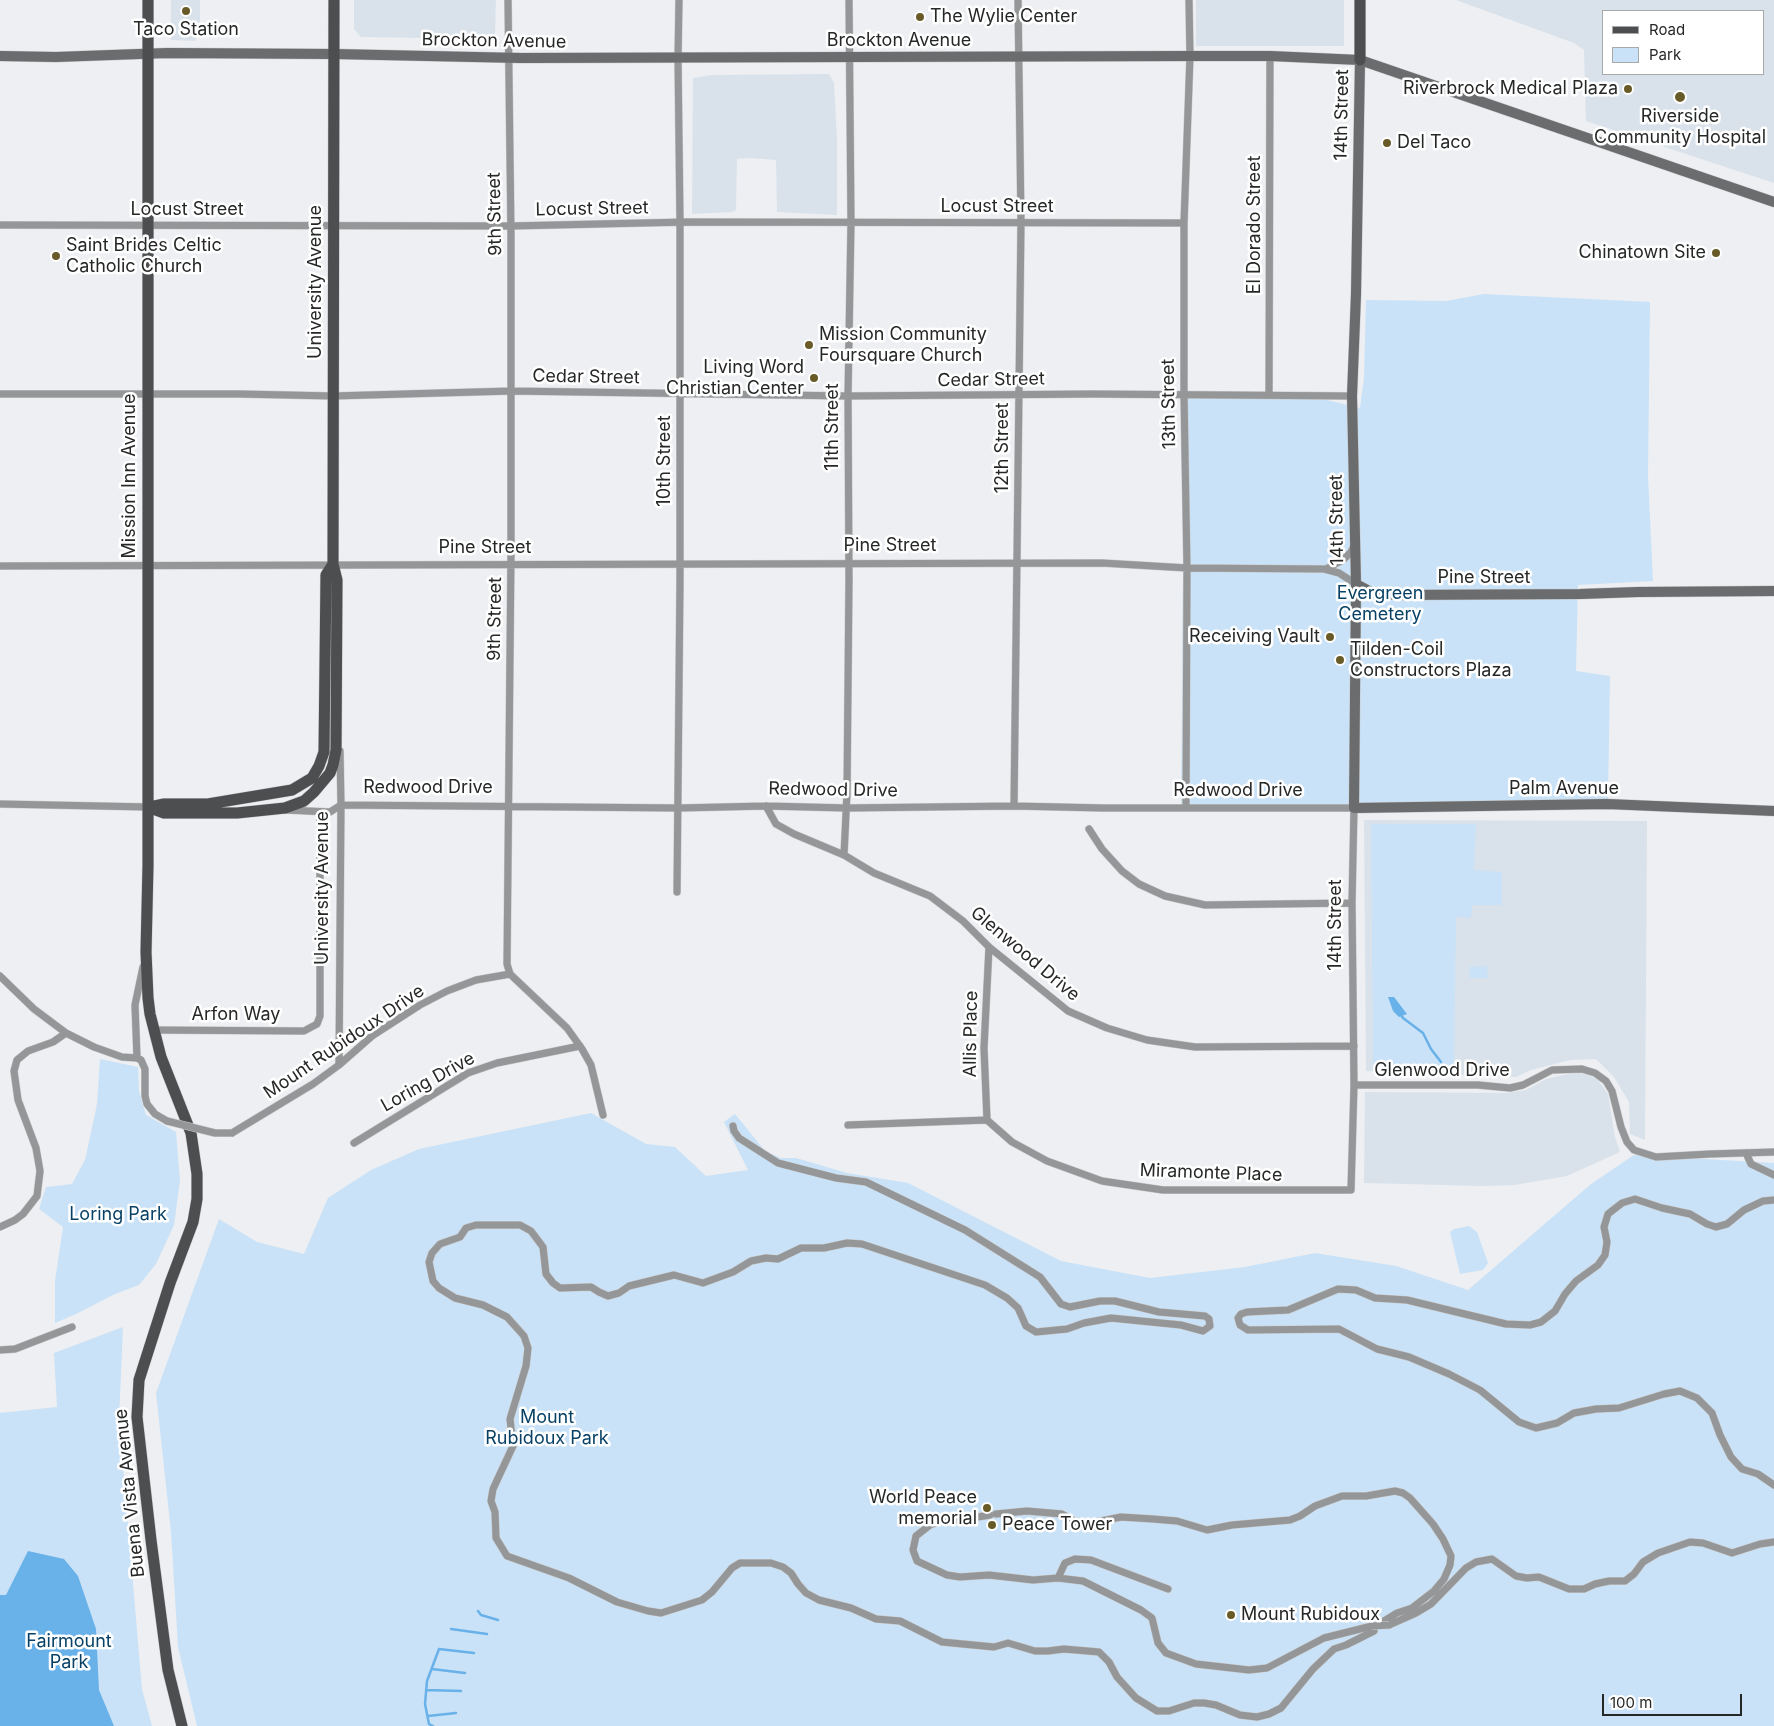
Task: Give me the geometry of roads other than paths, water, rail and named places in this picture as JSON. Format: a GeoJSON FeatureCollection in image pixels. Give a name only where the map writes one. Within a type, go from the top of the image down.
{"type":"FeatureCollection","features":[{"type":"Feature","properties":{"kind":"main road","name":"Mission Inn Avenue"},"geometry":{"type":"LineString","coordinates":[[148,0],[148,807],[146,952],[148,998],[154,1030]]}},
{"type":"Feature","properties":{"kind":"main road","name":"University Avenue"},"geometry":{"type":"LineString","coordinates":[[304,801],[324,782],[333,765],[336,750],[337,575],[333,564],[334,0]]}},
{"type":"Feature","properties":{"kind":"main road","name":"14th Street"},"geometry":{"type":"LineString","coordinates":[[1360,0],[1360,60]]}},
{"type":"Feature","properties":{"kind":"main road","name":"University Avenue"},"geometry":{"type":"LineString","coordinates":[[307,782],[312,778],[319,766],[324,752],[326,575],[333,564]]}},
{"type":"Feature","properties":{"kind":"main road","name":"Redwood Drive"},"geometry":{"type":"LineString","coordinates":[[148,807],[164,804],[208,804],[262,796],[292,790],[307,782]]}},
{"type":"Feature","properties":{"kind":"main road","name":"Redwood Drive"},"geometry":{"type":"LineString","coordinates":[[148,807],[164,813],[236,813],[274,810],[304,801]]}},
{"type":"Feature","properties":{"kind":"main road","name":"Buena Vista Avenue"},"geometry":{"type":"LineString","coordinates":[[154,1030],[161,1057],[191,1133],[197,1174],[197,1199],[193,1222],[170,1283],[139,1380],[138,1417],[151,1540],[168,1670],[182,1726]]}},
{"type":"Feature","properties":{"kind":"street","name":"9th Street"},"geometry":{"type":"LineString","coordinates":[[508,0],[511,564],[507,964],[510,974]]}},
{"type":"Feature","properties":{"kind":"street","name":"10th Street"},"geometry":{"type":"LineString","coordinates":[[676,892],[679,808],[680,564],[679,0]]}},
{"type":"Feature","properties":{"kind":"street","name":"11th Street"},"geometry":{"type":"LineString","coordinates":[[844,855],[847,808],[848,396],[851,222],[849,0]]}},
{"type":"Feature","properties":{"kind":"street","name":"12th Street"},"geometry":{"type":"LineString","coordinates":[[1014,806],[1021,222],[1018,0]]}},
{"type":"Feature","properties":{"kind":"street","name":"13th Street"},"geometry":{"type":"LineString","coordinates":[[1186,808],[1184,223],[1190,56],[1189,0]]}},
{"type":"Feature","properties":{"kind":"street","name":"Brockton Avenue"},"geometry":{"type":"LineString","coordinates":[[0,56],[56,57],[148,54],[334,54],[508,58],[1270,56],[1360,60],[1774,202]]}},
{"type":"Feature","properties":{"kind":"street","name":"El Dorado Street"},"geometry":{"type":"LineString","coordinates":[[1269,395],[1270,56]]}},
{"type":"Feature","properties":{"kind":"street","name":"14th Street"},"geometry":{"type":"LineString","coordinates":[[1351,1190],[1354,1085],[1352,903],[1356,584],[1352,396],[1360,60]]}},
{"type":"Feature","properties":{"kind":"street","name":"Locust Street"},"geometry":{"type":"LineString","coordinates":[[0,225],[510,226],[680,222],[1184,223]]}},
{"type":"Feature","properties":{"kind":"street","name":"Cedar Street"},"geometry":{"type":"LineString","coordinates":[[0,394],[333,396],[511,391],[848,396],[1184,394],[1352,396]]}},
{"type":"Feature","properties":{"kind":"street"},"geometry":{"type":"LineString","coordinates":[[1324,569],[1343,560],[1351,552],[1355,544]]}},
{"type":"Feature","properties":{"kind":"street","name":"Pine Street"},"geometry":{"type":"LineString","coordinates":[[0,566],[849,562],[1102,563],[1186,568],[1324,569],[1339,573],[1371,592],[1396,594],[1774,591]]}},
{"type":"Feature","properties":{"kind":"street","name":"University Avenue"},"geometry":{"type":"LineString","coordinates":[[336,712],[339,723],[341,805],[340,1065]]}},
{"type":"Feature","properties":{"kind":"street"},"geometry":{"type":"LineString","coordinates":[[307,782],[304,801],[308,807],[317,811]]}},
{"type":"Feature","properties":{"kind":"street","name":"Redwood Drive"},"geometry":{"type":"LineString","coordinates":[[0,804],[148,807]]}},
{"type":"Feature","properties":{"kind":"street","name":"Palm Avenue"},"geometry":{"type":"LineString","coordinates":[[1354,808],[1607,804],[1774,811]]}},
{"type":"Feature","properties":{"kind":"street","name":"Redwood Drive"},"geometry":{"type":"LineString","coordinates":[[274,810],[330,812],[341,805],[679,808],[1014,806],[1354,808]]}},
{"type":"Feature","properties":{"kind":"street","name":"Glenwood Drive"},"geometry":{"type":"LineString","coordinates":[[766,806],[776,824],[794,834],[844,855],[874,873],[930,896],[963,921],[989,948],[1068,1011],[1107,1028],[1147,1040],[1195,1047],[1354,1046]]}},
{"type":"Feature","properties":{"kind":"street","name":"University Avenue"},"geometry":{"type":"LineString","coordinates":[[317,811],[320,1016],[317,1024]]}},
{"type":"Feature","properties":{"kind":"street"},"geometry":{"type":"LineString","coordinates":[[1088,829],[1102,849],[1122,871],[1139,884],[1165,896],[1205,905],[1352,903]]}},
{"type":"Feature","properties":{"kind":"street","name":"Allis Place"},"geometry":{"type":"LineString","coordinates":[[987,1120],[984,1048],[989,948]]}},
{"type":"Feature","properties":{"kind":"street","name":"Mission Inn Avenue"},"geometry":{"type":"LineString","coordinates":[[136,1058],[135,1005],[146,952]]}},
{"type":"Feature","properties":{"kind":"street"},"geometry":{"type":"LineString","coordinates":[[510,974],[562,1022],[580,1046],[591,1064],[603,1115]]}},
{"type":"Feature","properties":{"kind":"street","name":"Mount Rubidoux Drive"},"geometry":{"type":"LineString","coordinates":[[136,1058],[144,1064],[145,1096],[155,1114],[167,1121],[216,1133],[232,1133],[314,1084],[340,1065],[372,1036],[420,1005],[447,991],[476,980],[510,974]]}},
{"type":"Feature","properties":{"kind":"street"},"geometry":{"type":"LineString","coordinates":[[0,976],[34,1009],[66,1033],[94,1047],[122,1057],[136,1058]]}},
{"type":"Feature","properties":{"kind":"street","name":"Arfon Way"},"geometry":{"type":"LineString","coordinates":[[154,1030],[304,1031],[317,1024]]}},
{"type":"Feature","properties":{"kind":"street"},"geometry":{"type":"LineString","coordinates":[[0,1227],[23,1214],[37,1196],[40,1171],[36,1148],[18,1100],[14,1071],[18,1060],[28,1051],[53,1042],[66,1033]]}},
{"type":"Feature","properties":{"kind":"street","name":"Loring Drive"},"geometry":{"type":"LineString","coordinates":[[354,1143],[468,1074],[497,1063],[580,1046]]}},
{"type":"Feature","properties":{"kind":"street","name":"Glenwood Drive"},"geometry":{"type":"LineString","coordinates":[[1354,1085],[1478,1085],[1510,1088],[1523,1085],[1552,1070],[1582,1070],[1595,1073],[1606,1081],[1612,1091],[1627,1142],[1634,1150],[1656,1157],[1774,1152]]}},
{"type":"Feature","properties":{"kind":"street"},"geometry":{"type":"LineString","coordinates":[[848,1125],[987,1120]]}},
{"type":"Feature","properties":{"kind":"street","name":"Miramonte Place"},"geometry":{"type":"LineString","coordinates":[[987,1120],[1012,1142],[1047,1161],[1102,1181],[1163,1190],[1351,1190]]}},
{"type":"Feature","properties":{"kind":"street"},"geometry":{"type":"LineString","coordinates":[[732,1126],[739,1138],[778,1163],[836,1178],[866,1182],[965,1230],[1040,1277],[1061,1304],[1070,1307],[1100,1301],[1115,1301],[1159,1312],[1206,1316],[1209,1319],[1210,1326],[1203,1331],[1181,1325],[1111,1318],[1084,1323],[1067,1329],[1036,1332],[1026,1326],[1018,1308],[1007,1298],[985,1285],[862,1244],[847,1243],[824,1248],[801,1248],[778,1259],[766,1258],[751,1261],[733,1272],[703,1283],[674,1275],[629,1286],[619,1293],[608,1296],[591,1287],[560,1288],[553,1283],[546,1274],[543,1247],[531,1231],[520,1225],[476,1225],[466,1228],[460,1237],[440,1244],[432,1253],[429,1262],[434,1281],[439,1288],[455,1298],[484,1305],[507,1317],[524,1336],[528,1348],[526,1366],[510,1419],[513,1446],[493,1489],[492,1500],[495,1512],[496,1538],[507,1556],[569,1578],[618,1602],[661,1613],[702,1600],[712,1592],[732,1568],[740,1563],[771,1563],[783,1567],[791,1573],[806,1593],[819,1600],[851,1608],[876,1619],[900,1621],[942,1642],[994,1647],[1008,1643],[1035,1651],[1064,1649],[1098,1652],[1109,1662],[1118,1677],[1136,1698],[1157,1711],[1169,1711],[1194,1703],[1204,1702],[1240,1715],[1257,1717],[1269,1714],[1281,1708],[1313,1669],[1334,1649],[1357,1640],[1373,1628]]}},
{"type":"Feature","properties":{"kind":"street"},"geometry":{"type":"LineString","coordinates":[[1746,1152],[1751,1164],[1774,1175]]}},
{"type":"Feature","properties":{"kind":"street"},"geometry":{"type":"LineString","coordinates":[[1774,1200],[1763,1201],[1744,1210],[1728,1224],[1716,1227],[1690,1214],[1662,1208],[1635,1199],[1622,1203],[1608,1214],[1604,1227],[1607,1242],[1605,1255],[1598,1265],[1576,1281],[1565,1294],[1555,1311],[1541,1322],[1530,1325],[1506,1324],[1407,1300],[1375,1298],[1356,1290],[1338,1289],[1288,1310],[1246,1312],[1238,1318],[1243,1328],[1248,1330],[1339,1329],[1377,1349],[1409,1357],[1449,1374],[1480,1390],[1519,1422],[1536,1428],[1557,1423],[1574,1413],[1596,1409],[1619,1408],[1680,1391],[1697,1398],[1712,1413],[1731,1457],[1742,1469],[1758,1474],[1774,1485]]}},
{"type":"Feature","properties":{"kind":"street"},"geometry":{"type":"LineString","coordinates":[[0,1350],[15,1349],[72,1327]]}},
{"type":"Feature","properties":{"kind":"street"},"geometry":{"type":"LineString","coordinates":[[1414,1610],[1444,1579],[1450,1565],[1451,1556],[1443,1538],[1433,1524],[1410,1498],[1396,1491],[1366,1496],[1342,1496],[1315,1506],[1290,1520],[1232,1525],[1207,1530],[1177,1521],[1121,1517],[1086,1524],[1074,1521],[1062,1514],[1027,1511],[1008,1512],[959,1520],[945,1519],[930,1525],[916,1536],[913,1550],[917,1561],[947,1575],[960,1577],[989,1575],[1033,1580],[1058,1578],[1083,1581],[1141,1610],[1152,1618],[1158,1643],[1166,1653],[1196,1664],[1249,1670],[1267,1668],[1324,1638],[1373,1628],[1431,1604],[1466,1568],[1476,1562],[1492,1559],[1506,1567],[1516,1576],[1527,1578],[1539,1577],[1569,1589],[1584,1589],[1602,1583],[1625,1581],[1634,1574],[1643,1562],[1658,1553],[1690,1542],[1703,1542],[1732,1554],[1774,1542]]}},
{"type":"Feature","properties":{"kind":"street"},"geometry":{"type":"LineString","coordinates":[[1058,1578],[1065,1563],[1075,1559],[1091,1560],[1168,1590]]}},
{"type":"Feature","properties":{"kind":"waterway"},"geometry":{"type":"LineString","coordinates":[[1401,1015],[1423,1033],[1431,1049],[1441,1062]]}},
{"type":"Feature","properties":{"kind":"waterway"},"geometry":{"type":"LineString","coordinates":[[478,1611],[481,1615],[498,1620]]}},
{"type":"Feature","properties":{"kind":"waterway"},"geometry":{"type":"LineString","coordinates":[[451,1629],[487,1634]]}},
{"type":"Feature","properties":{"kind":"waterway"},"geometry":{"type":"LineString","coordinates":[[433,1726],[429,1724],[425,1704],[427,1681],[439,1649],[474,1653]]}},
{"type":"Feature","properties":{"kind":"waterway"},"geometry":{"type":"LineString","coordinates":[[432,1669],[465,1673]]}},
{"type":"Feature","properties":{"kind":"waterway"},"geometry":{"type":"LineString","coordinates":[[426,1690],[461,1691]]}},
{"type":"Feature","properties":{"kind":"waterway"},"geometry":{"type":"LineString","coordinates":[[428,1716],[456,1713]]}},
{"type":"Feature","properties":{"kind":"place","name":"Taco Station"},"geometry":{"type":"Point","coordinates":[186,11]}},
{"type":"Feature","properties":{"kind":"place","name":"The Wylie Center"},"geometry":{"type":"Point","coordinates":[920,17]}},
{"type":"Feature","properties":{"kind":"place","name":"Riverbrock Medical Plaza"},"geometry":{"type":"Point","coordinates":[1628,89]}},
{"type":"Feature","properties":{"kind":"place","name":"Riverside Community Hospital"},"geometry":{"type":"Point","coordinates":[1680,97]}},
{"type":"Feature","properties":{"kind":"place","name":"Del Taco"},"geometry":{"type":"Point","coordinates":[1387,143]}},
{"type":"Feature","properties":{"kind":"place","name":"Chinatown Site"},"geometry":{"type":"Point","coordinates":[1716,253]}},
{"type":"Feature","properties":{"kind":"place","name":"Saint Brides Celtic Catholic Church"},"geometry":{"type":"Point","coordinates":[56,256]}},
{"type":"Feature","properties":{"kind":"place","name":"Mission Community Foursquare Church"},"geometry":{"type":"Point","coordinates":[809,345]}},
{"type":"Feature","properties":{"kind":"place","name":"Living Word Christian Center"},"geometry":{"type":"Point","coordinates":[814,378]}},
{"type":"Feature","properties":{"kind":"place","name":"Receiving Vault"},"geometry":{"type":"Point","coordinates":[1330,637]}},
{"type":"Feature","properties":{"kind":"place","name":"Tilden-Coil Constructors Plaza"},"geometry":{"type":"Point","coordinates":[1340,660]}},
{"type":"Feature","properties":{"kind":"place","name":"World Peace memorial"},"geometry":{"type":"Point","coordinates":[987,1508]}},
{"type":"Feature","properties":{"kind":"place","name":"Peace Tower"},"geometry":{"type":"Point","coordinates":[992,1525]}},
{"type":"Feature","properties":{"kind":"place","name":"Mount Rubidoux"},"geometry":{"type":"Point","coordinates":[1231,1615]}},
{"type":"Feature","properties":{"kind":"park label","name":"Evergreen Cemetery"},"geometry":{"type":"Point","coordinates":[1380,604]}},
{"type":"Feature","properties":{"kind":"park label","name":"Loring Park"},"geometry":{"type":"Point","coordinates":[118,1215]}},
{"type":"Feature","properties":{"kind":"park label","name":"Mount Rubidoux Park"},"geometry":{"type":"Point","coordinates":[547,1428]}},
{"type":"Feature","properties":{"kind":"park label","name":"Fairmount Park"},"geometry":{"type":"Point","coordinates":[69,1652]}}]}
